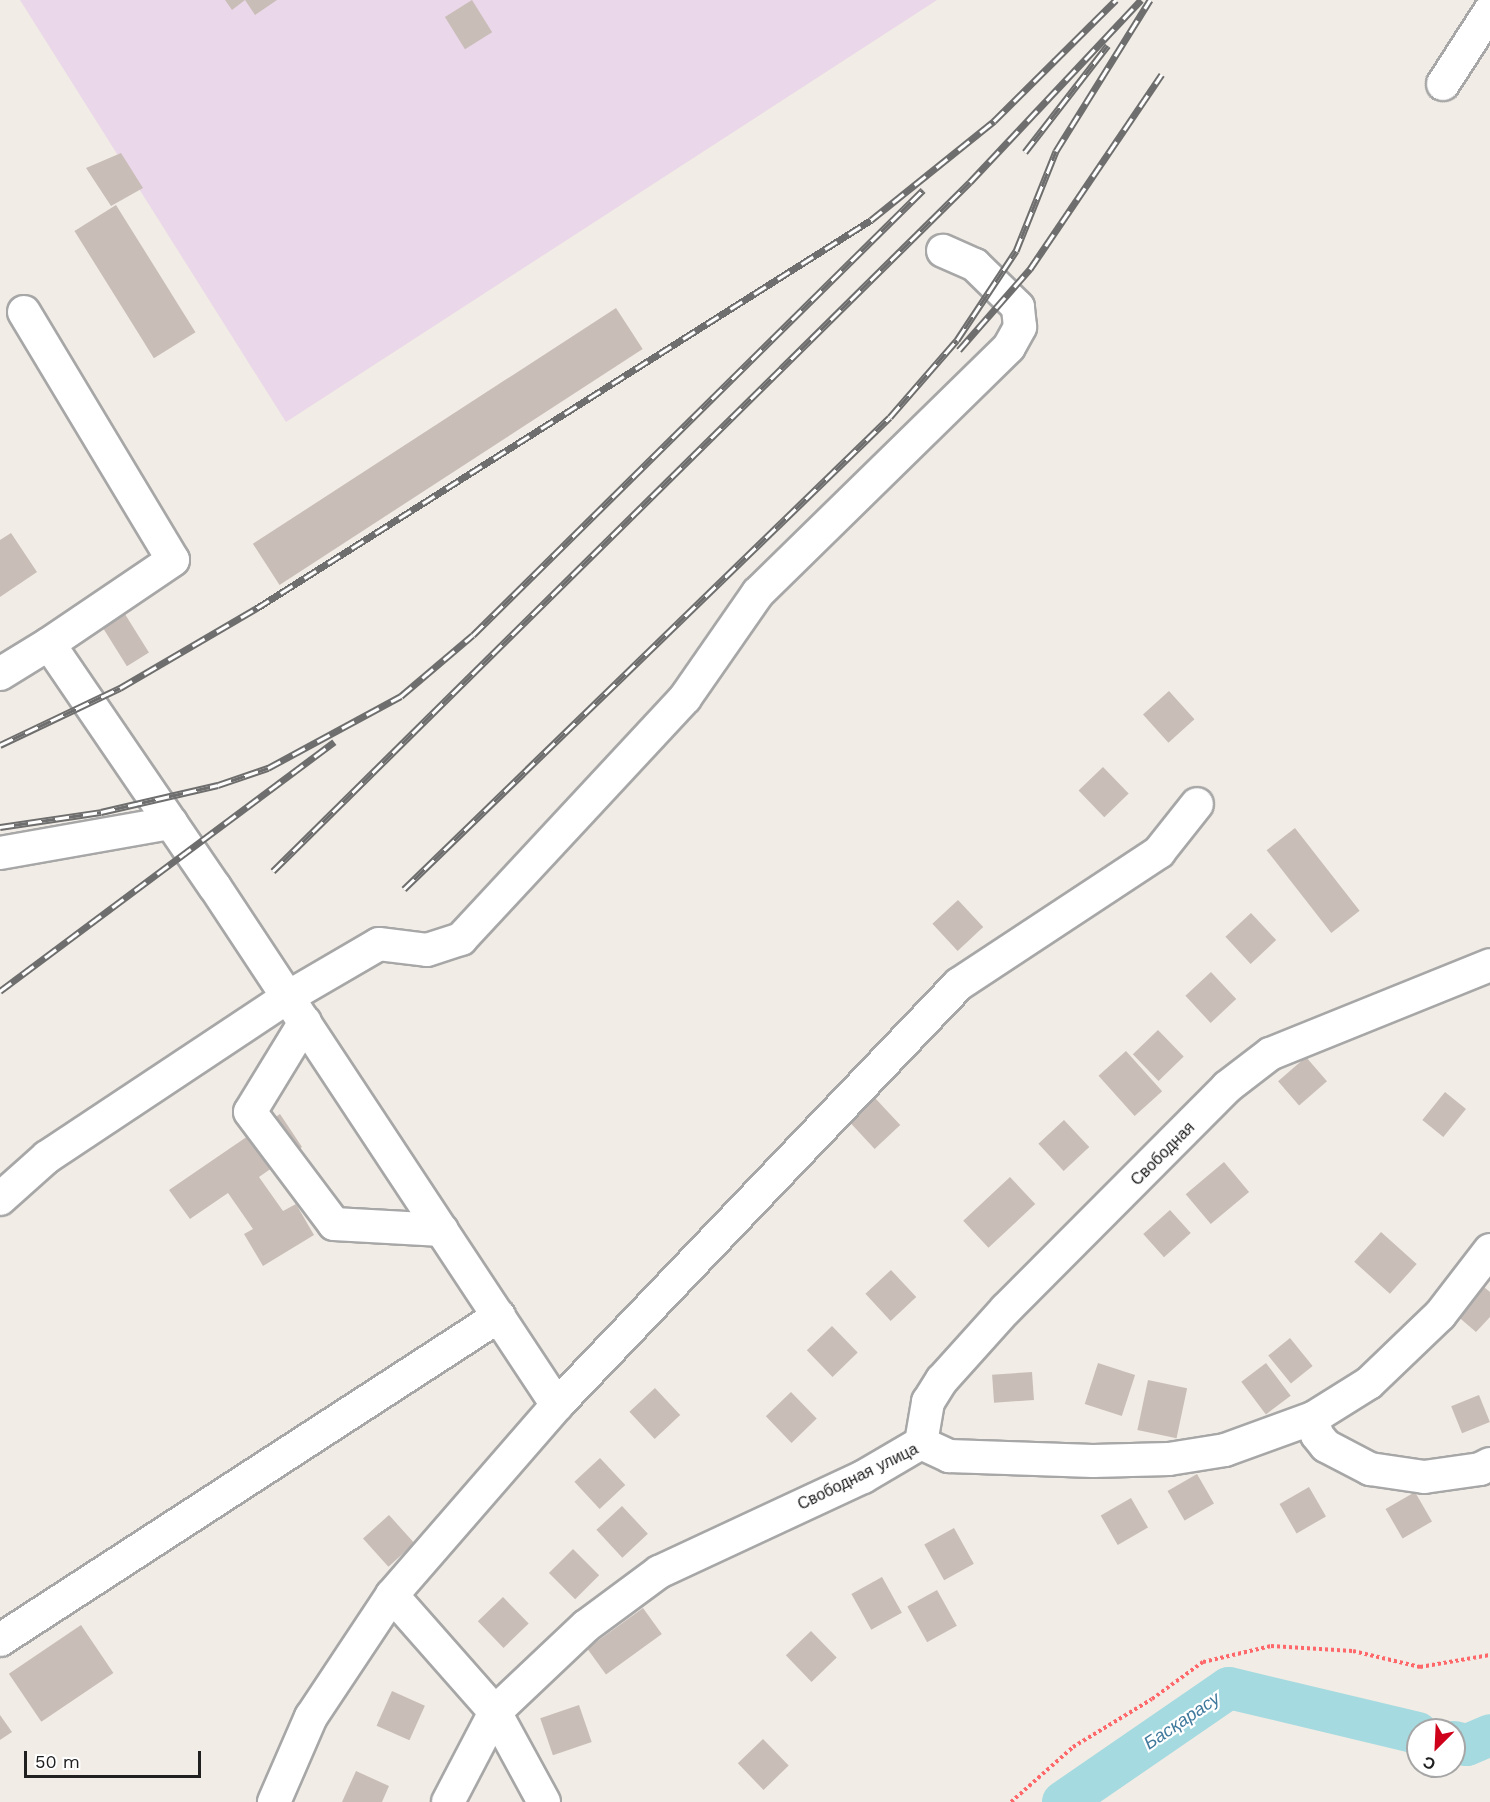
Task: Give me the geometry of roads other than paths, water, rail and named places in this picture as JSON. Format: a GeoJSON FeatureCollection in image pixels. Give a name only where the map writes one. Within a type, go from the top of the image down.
{"type":"FeatureCollection","features":[{"type":"Feature","properties":{"kind":"street"},"geometry":{"type":"LineString","coordinates":[[1443,84],[1490,11]]}},
{"type":"Feature","properties":{"kind":"street"},"geometry":{"type":"LineString","coordinates":[[0,1198],[47,1157],[296,1010],[379,944],[427,950],[461,939],[685,698],[758,593],[1009,347],[1020,327],[1018,307],[975,266],[943,251]]}},
{"type":"Feature","properties":{"kind":"street"},"geometry":{"type":"LineString","coordinates":[[0,674],[173,561],[24,312]]}},
{"type":"Feature","properties":{"kind":"street"},"geometry":{"type":"LineString","coordinates":[[49,644],[296,1010],[557,1405]]}},
{"type":"Feature","properties":{"kind":"street"},"geometry":{"type":"LineString","coordinates":[[274,1802],[311,1717],[392,1595],[557,1405],[960,984],[1159,852],[1197,804]]}},
{"type":"Feature","properties":{"kind":"street"},"geometry":{"type":"LineString","coordinates":[[0,853],[171,823]]}},
{"type":"Feature","properties":{"kind":"street","name":"Свободная"},"geometry":{"type":"LineString","coordinates":[[921,1443],[928,1402],[942,1380],[1006,1309],[1227,1088],[1270,1054],[1490,965]]}},
{"type":"Feature","properties":{"kind":"street"},"geometry":{"type":"LineString","coordinates":[[296,1010],[250,1112],[334,1224],[442,1230]]}},
{"type":"Feature","properties":{"kind":"street","name":"Свободная улица"},"geometry":{"type":"LineString","coordinates":[[448,1802],[495,1712],[586,1626],[659,1572],[863,1477],[921,1443],[949,1456],[1169,1459],[1225,1450],[1313,1418],[1369,1383],[1440,1315],[1490,1250]]}},
{"type":"Feature","properties":{"kind":"street"},"geometry":{"type":"LineString","coordinates":[[0,1640],[499,1316]]}},
{"type":"Feature","properties":{"kind":"street"},"geometry":{"type":"LineString","coordinates":[[1313,1418],[1317,1435],[1326,1446],[1370,1468],[1424,1477],[1480,1469],[1490,1464]]}},
{"type":"Feature","properties":{"kind":"street"},"geometry":{"type":"LineString","coordinates":[[392,1595],[495,1712],[544,1802]]}},
{"type":"Feature","properties":{"kind":"waterway","name":"Басқарасу"},"geometry":{"type":"LineString","coordinates":[[1063,1802],[1229,1688],[1406,1730]]}},
{"type":"Feature","properties":{"kind":"waterway","name":"Басқарасу"},"geometry":{"type":"LineString","coordinates":[[1466,1745],[1490,1735]]}},
{"type":"Feature","properties":{"kind":"railway"},"geometry":{"type":"LineString","coordinates":[[0,745],[120,688],[257,608],[871,220],[994,121],[1116,0]]}},
{"type":"Feature","properties":{"kind":"railway"},"geometry":{"type":"LineString","coordinates":[[273,871],[970,182],[1141,0]]}},
{"type":"Feature","properties":{"kind":"railway"},"geometry":{"type":"LineString","coordinates":[[404,889],[890,417],[957,340],[1016,251],[1056,151],[1150,0]]}},
{"type":"Feature","properties":{"kind":"railway"},"geometry":{"type":"LineString","coordinates":[[1025,152],[1108,45]]}},
{"type":"Feature","properties":{"kind":"railway"},"geometry":{"type":"LineString","coordinates":[[959,350],[1030,269],[1162,74]]}},
{"type":"Feature","properties":{"kind":"railway"},"geometry":{"type":"LineString","coordinates":[[0,827],[101,812],[218,785],[268,768],[401,696],[473,635],[923,190]]}},
{"type":"Feature","properties":{"kind":"railway"},"geometry":{"type":"LineString","coordinates":[[0,991],[334,742]]}}]}
